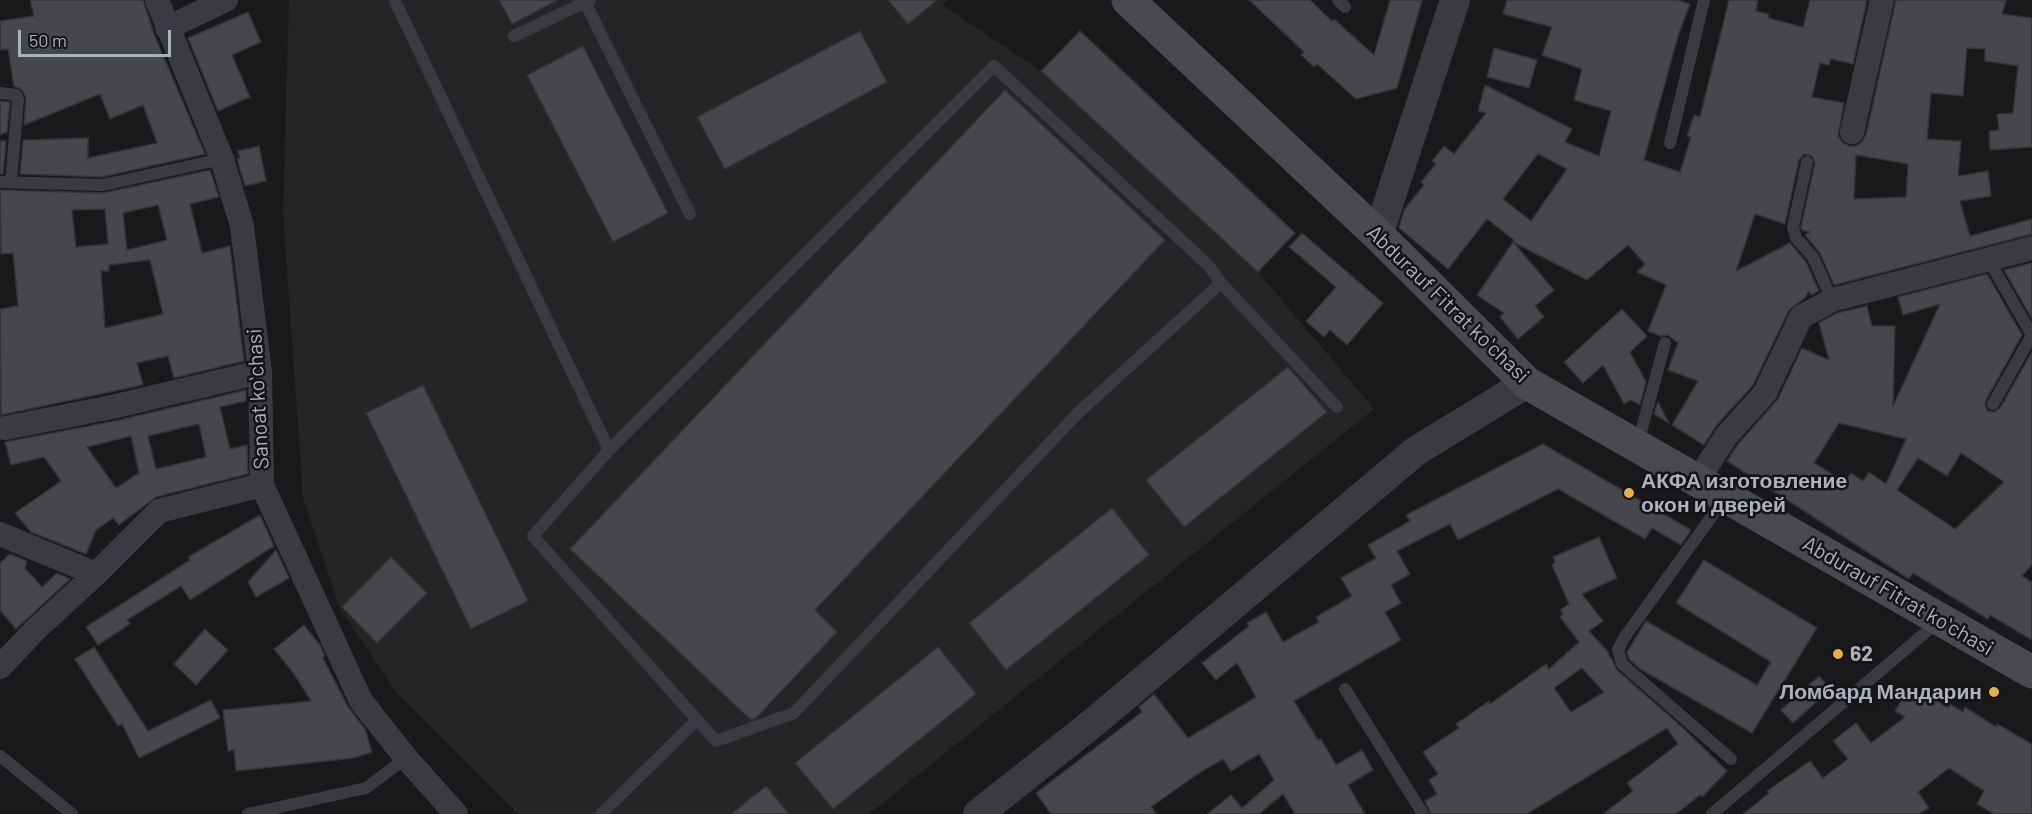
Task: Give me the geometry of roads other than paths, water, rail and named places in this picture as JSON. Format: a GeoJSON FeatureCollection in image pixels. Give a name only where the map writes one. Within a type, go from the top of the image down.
{"type":"FeatureCollection","features":[{"type":"Feature","properties":{"kind":"main road","name":"Abdurauf Fitrat koʻchasi"},"geometry":{"type":"LineString","coordinates":[[1128,0],[1378,235],[1527,382],[2032,672]]}},
{"type":"Feature","properties":{"kind":"street","name":"Sanoat koʻchasi"},"geometry":{"type":"LineString","coordinates":[[0,667],[35,630],[96,574],[159,511],[262,485],[260,372],[242,226],[222,159],[166,28],[157,0]]}},
{"type":"Feature","properties":{"kind":"street"},"geometry":{"type":"LineString","coordinates":[[166,28],[226,0]]}},
{"type":"Feature","properties":{"kind":"street"},"geometry":{"type":"LineString","coordinates":[[1378,235],[1455,0]]}},
{"type":"Feature","properties":{"kind":"street"},"geometry":{"type":"LineString","coordinates":[[1852,132],[1882,0]]}},
{"type":"Feature","properties":{"kind":"street"},"geometry":{"type":"LineString","coordinates":[[1697,481],[1727,435],[1765,393],[1801,317],[1832,300],[2032,248]]}},
{"type":"Feature","properties":{"kind":"street"},"geometry":{"type":"LineString","coordinates":[[5,428],[112,407],[260,372]]}},
{"type":"Feature","properties":{"kind":"street"},"geometry":{"type":"LineString","coordinates":[[978,814],[1093,723],[1416,451],[1527,382]]}},
{"type":"Feature","properties":{"kind":"street"},"geometry":{"type":"LineString","coordinates":[[262,485],[361,701],[406,758],[456,814]]}},
{"type":"Feature","properties":{"kind":"street"},"geometry":{"type":"LineString","coordinates":[[0,534],[96,574]]}},
{"type":"Feature","properties":{"kind":"lane"},"geometry":{"type":"LineString","coordinates":[[395,0],[609,450]]}},
{"type":"Feature","properties":{"kind":"lane"},"geometry":{"type":"LineString","coordinates":[[1670,143],[1704,0]]}},
{"type":"Feature","properties":{"kind":"lane"},"geometry":{"type":"LineString","coordinates":[[514,36],[587,1],[690,214]]}},
{"type":"Feature","properties":{"kind":"lane"},"geometry":{"type":"LineString","coordinates":[[1221,283],[1078,412],[794,712],[716,741],[533,536],[609,450],[994,66],[1209,266],[1221,283],[1337,407]]}},
{"type":"Feature","properties":{"kind":"lane"},"geometry":{"type":"LineString","coordinates":[[0,93],[16,95],[18,100],[6,182],[103,185],[222,159]]}},
{"type":"Feature","properties":{"kind":"lane"},"geometry":{"type":"LineString","coordinates":[[1807,162],[1793,227],[1796,238],[1813,257],[1832,300]]}},
{"type":"Feature","properties":{"kind":"lane"},"geometry":{"type":"LineString","coordinates":[[1988,259],[2032,334],[1993,404]]}},
{"type":"Feature","properties":{"kind":"lane"},"geometry":{"type":"LineString","coordinates":[[1637,444],[1665,343]]}},
{"type":"Feature","properties":{"kind":"lane"},"geometry":{"type":"LineString","coordinates":[[1726,497],[1624,638],[1618,650],[1622,664],[1731,759]]}},
{"type":"Feature","properties":{"kind":"lane"},"geometry":{"type":"LineString","coordinates":[[1712,814],[1940,621]]}},
{"type":"Feature","properties":{"kind":"lane"},"geometry":{"type":"LineString","coordinates":[[1346,689],[1423,814]]}},
{"type":"Feature","properties":{"kind":"lane"},"geometry":{"type":"LineString","coordinates":[[601,814],[697,720]]}},
{"type":"Feature","properties":{"kind":"lane"},"geometry":{"type":"LineString","coordinates":[[0,756],[72,814]]}},
{"type":"Feature","properties":{"kind":"lane"},"geometry":{"type":"LineString","coordinates":[[248,814],[366,788],[406,758]]}},
{"type":"Feature","properties":{"kind":"place","name":"АКФА изготовление окон и дверей"},"geometry":{"type":"Point","coordinates":[1629,493]}},
{"type":"Feature","properties":{"kind":"place","name":"62"},"geometry":{"type":"Point","coordinates":[1838,654]}},
{"type":"Feature","properties":{"kind":"place","name":"Ломбард Мандарин"},"geometry":{"type":"Point","coordinates":[1994,692]}}]}
